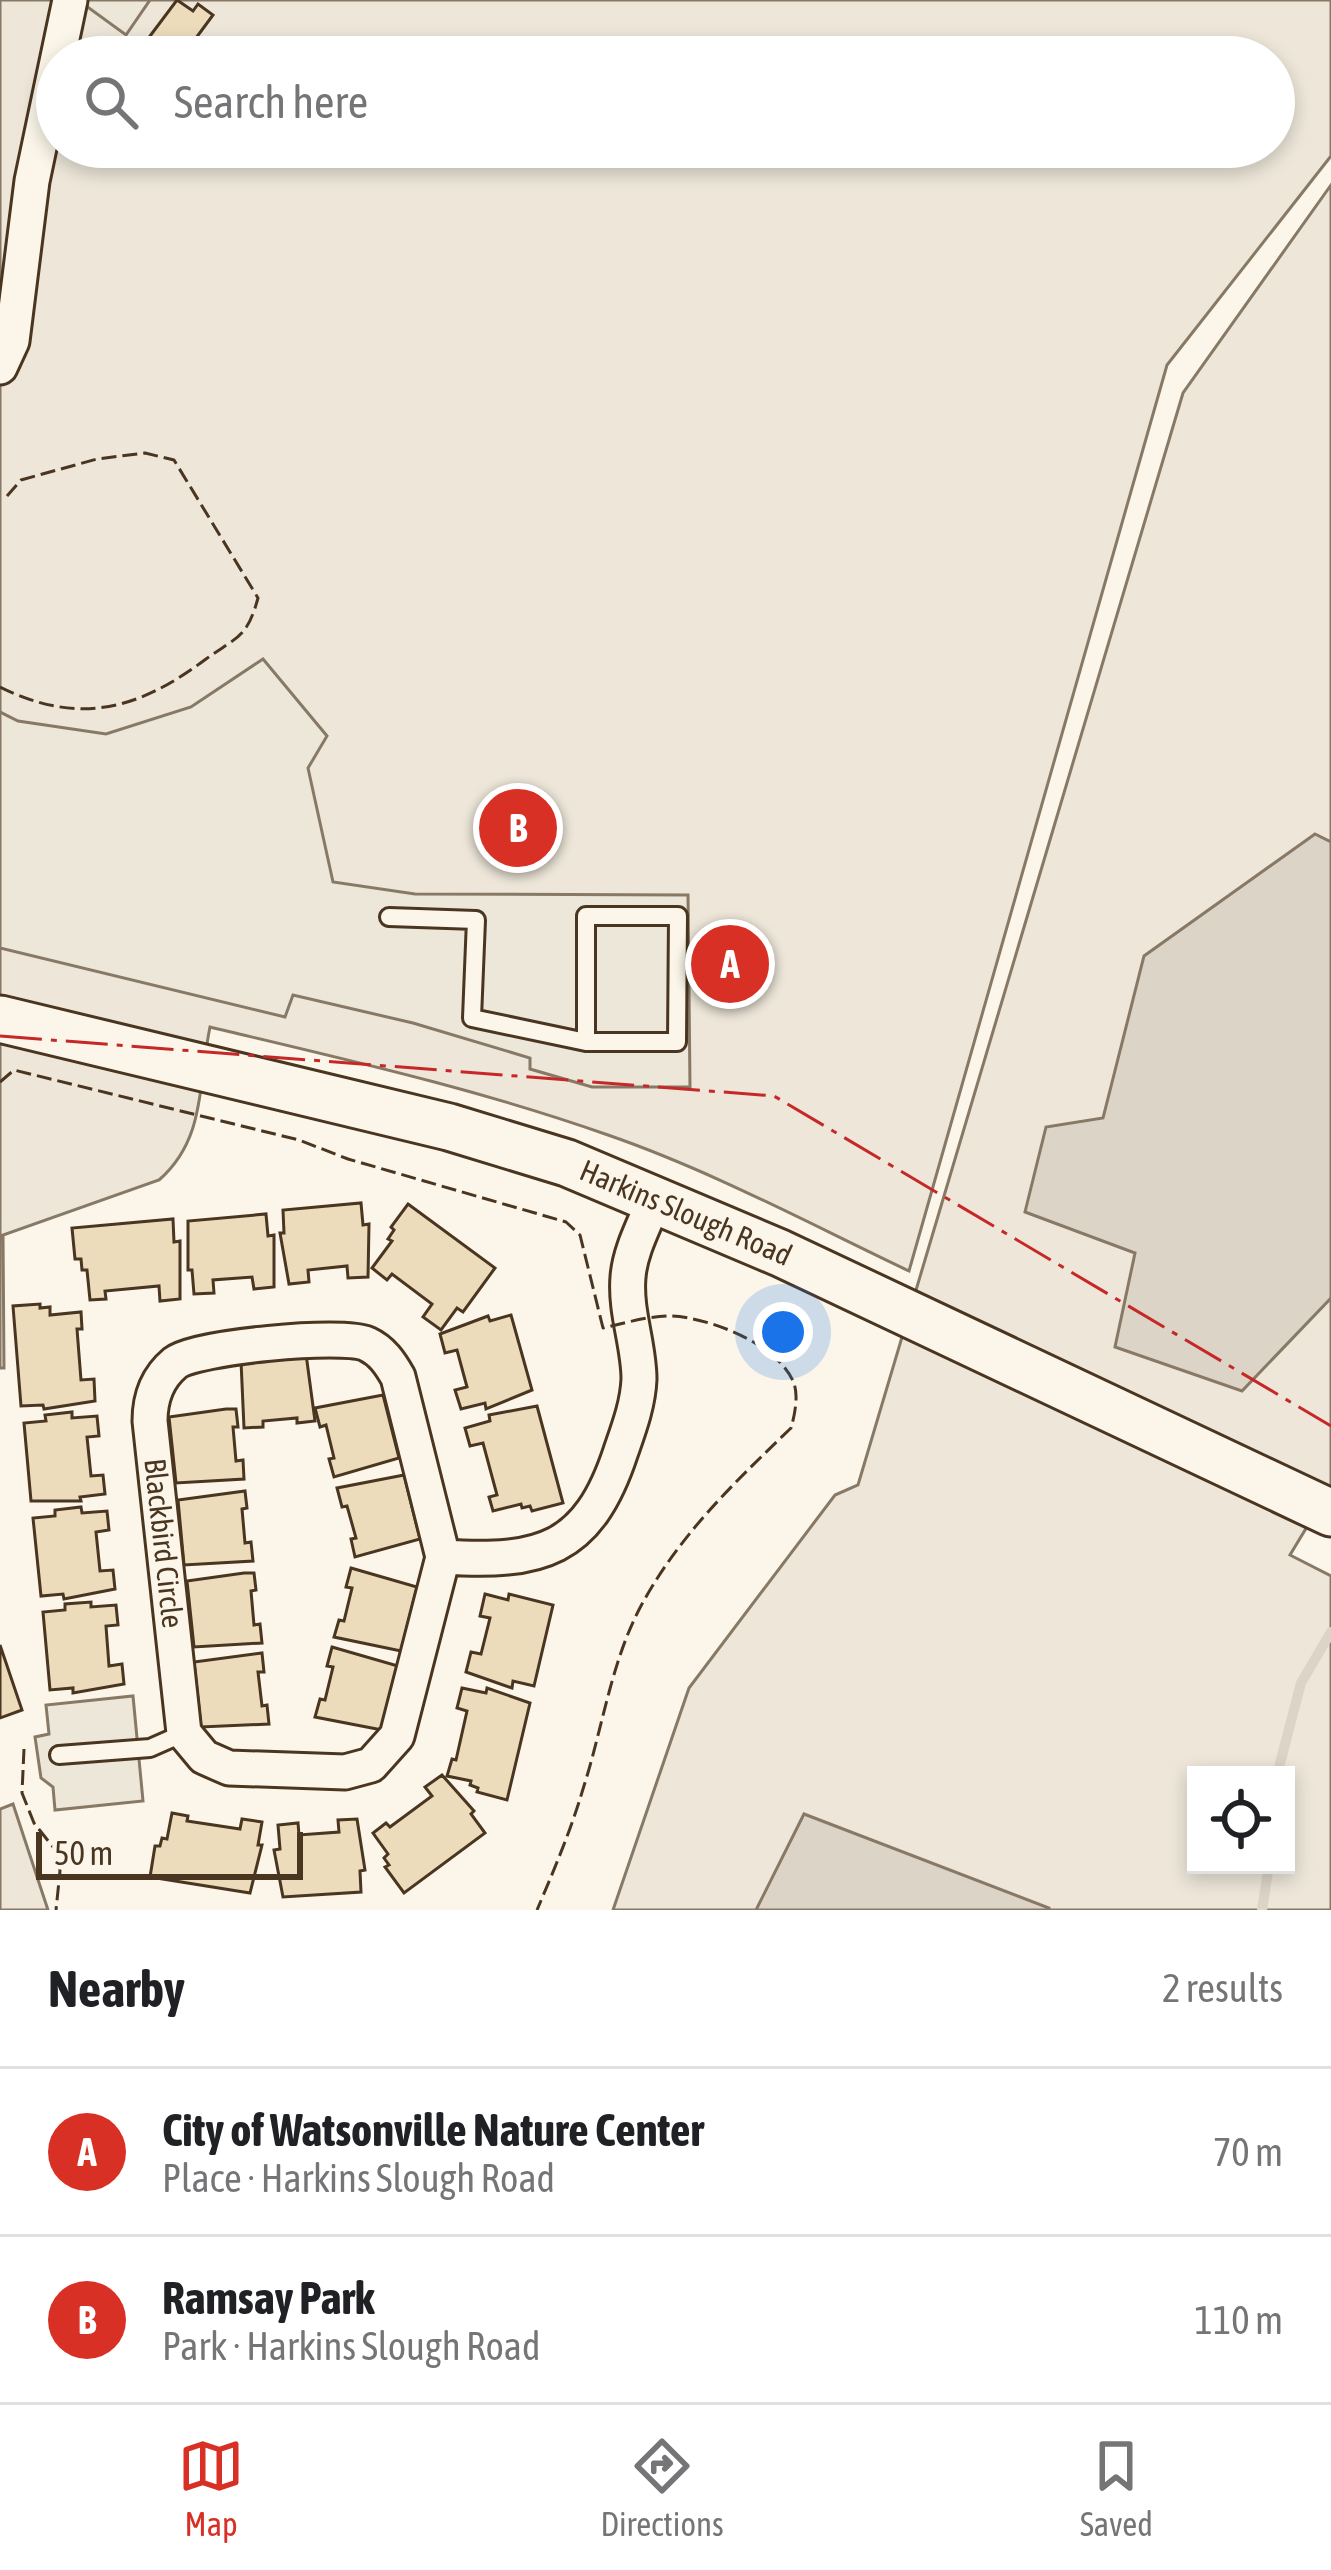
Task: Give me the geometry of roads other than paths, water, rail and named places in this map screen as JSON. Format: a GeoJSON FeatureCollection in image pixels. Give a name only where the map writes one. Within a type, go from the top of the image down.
{"type":"FeatureCollection","features":[{"type":"Feature","properties":{"kind":"main road","name":"Harkins Slough Road"},"geometry":{"type":"LineString","coordinates":[[0,1019],[449,1127],[567,1163],[780,1253],[1331,1513]]}},
{"type":"Feature","properties":{"kind":"street"},"geometry":{"type":"LineString","coordinates":[[62,36],[70,0]]}},
{"type":"Feature","properties":{"kind":"street"},"geometry":{"type":"LineString","coordinates":[[0,367],[12,341],[36,162]]}},
{"type":"Feature","properties":{"kind":"street"},"geometry":{"type":"LineString","coordinates":[[442,1557],[502,1561],[536,1553],[575,1530],[600,1502],[618,1462],[637,1396],[639,1372],[628,1274],[655,1198]]}},
{"type":"Feature","properties":{"kind":"street","name":"Blackbird Circle"},"geometry":{"type":"LineString","coordinates":[[334,1338],[365,1343],[379,1352],[398,1377],[442,1557],[397,1736],[371,1765],[345,1772],[229,1768],[205,1757],[184,1732],[150,1421],[153,1394],[175,1363],[198,1352],[334,1338]]}},
{"type":"Feature","properties":{"kind":"lane"},"geometry":{"type":"LineString","coordinates":[[389,917],[476,920],[472,1018],[586,1042],[677,1042],[678,916],[586,916],[586,1042]]}},
{"type":"Feature","properties":{"kind":"lane"},"geometry":{"type":"LineString","coordinates":[[59,1755],[150,1748],[184,1732]]}},
{"type":"Feature","properties":{"kind":"waterway"},"geometry":{"type":"LineString","coordinates":[[1279,1766],[1301,1683],[1331,1632]]}},
{"type":"Feature","properties":{"kind":"waterway"},"geometry":{"type":"LineString","coordinates":[[1262,1910],[1268,1874]]}},
{"type":"Feature","properties":{"kind":"place","name":"Ramsay Park"},"geometry":{"type":"Point","coordinates":[518,828]}},
{"type":"Feature","properties":{"kind":"place","name":"City of Watsonville Nature Center"},"geometry":{"type":"Point","coordinates":[730,964]}}]}
